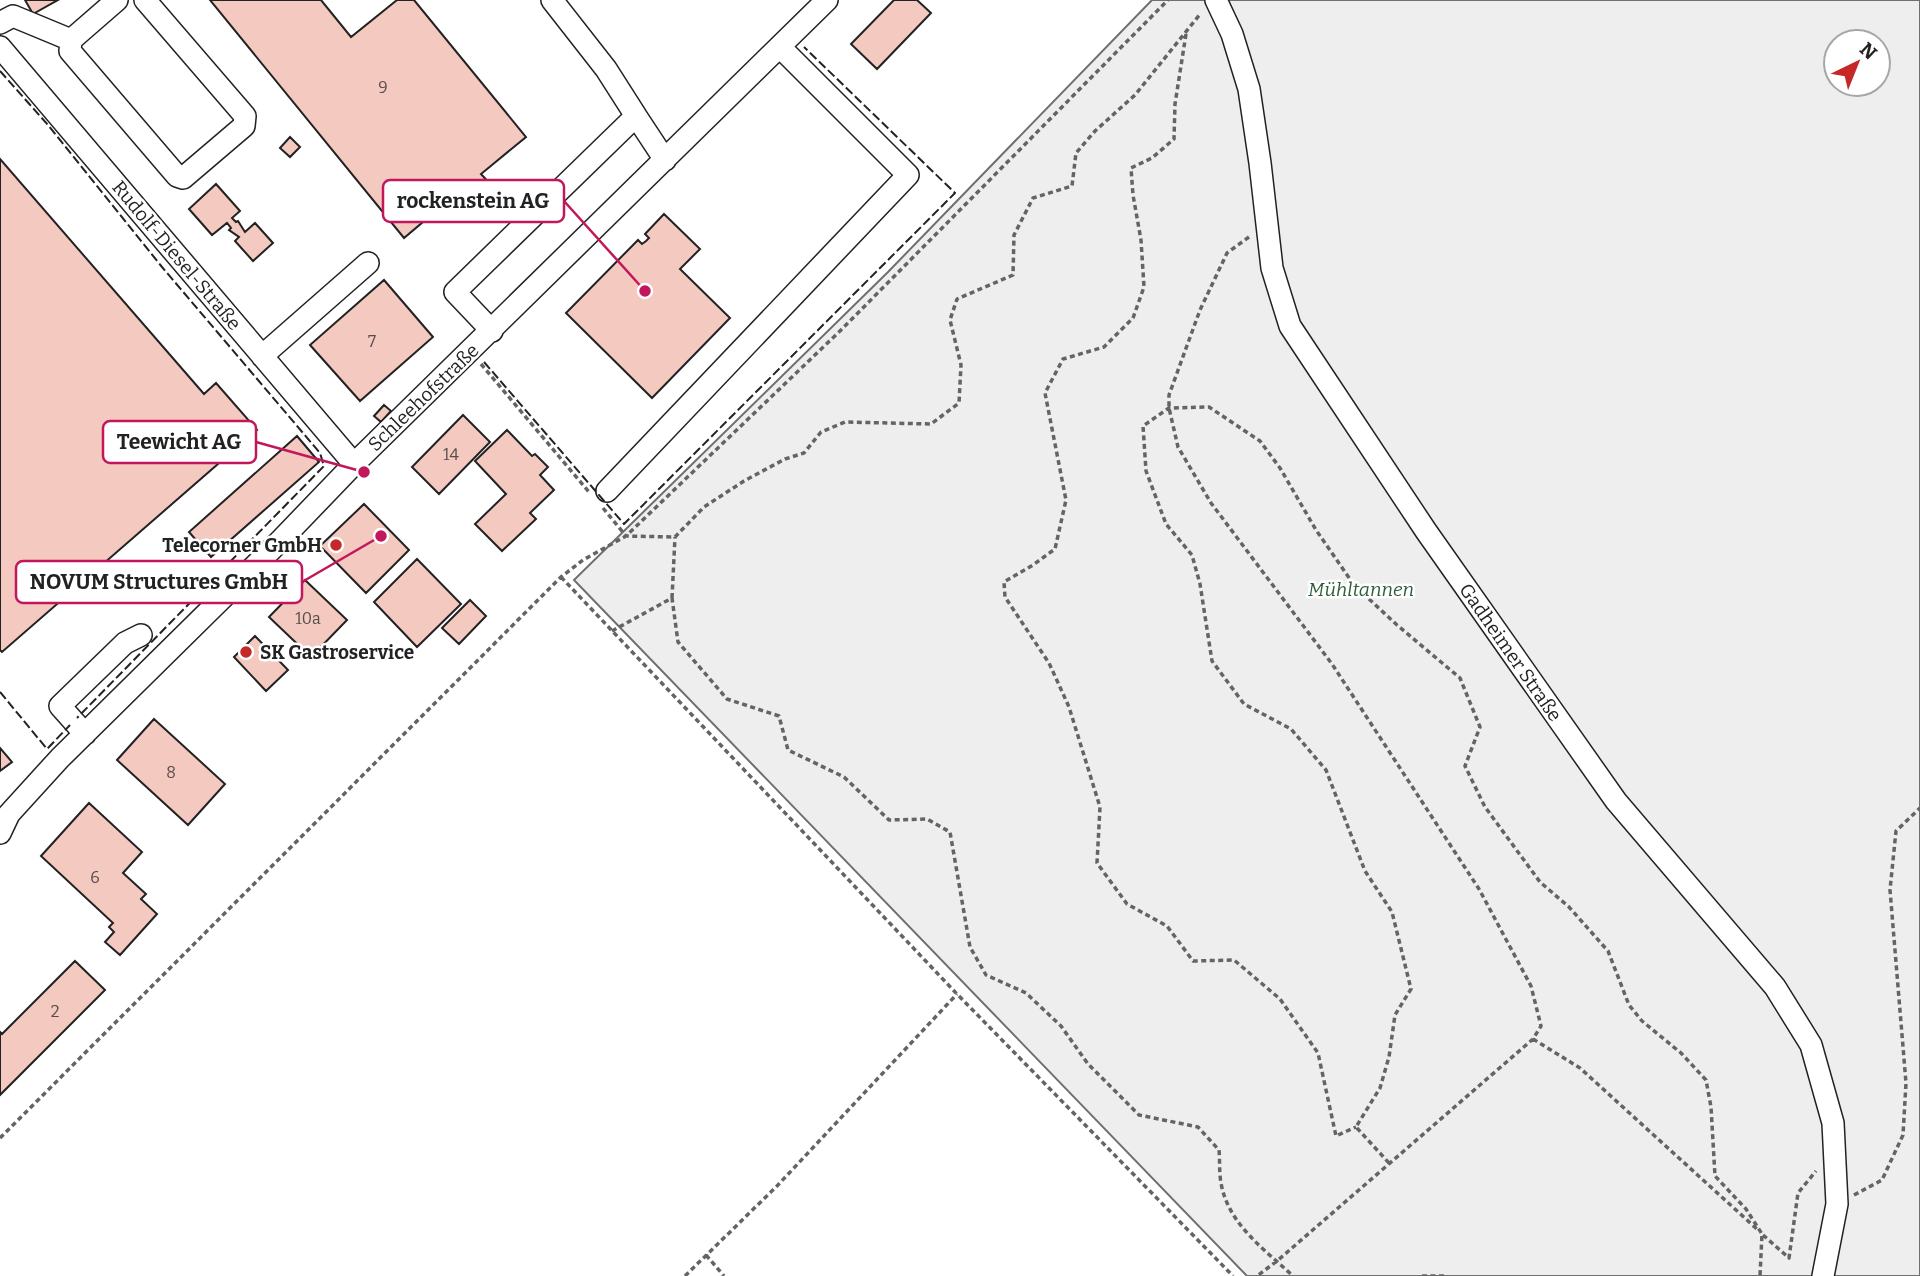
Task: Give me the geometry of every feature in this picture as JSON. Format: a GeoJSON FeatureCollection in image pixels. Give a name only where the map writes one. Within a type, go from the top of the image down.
{"type":"FeatureCollection","features":[{"type":"Feature","properties":{"kind":"street"},"geometry":{"type":"LineString","coordinates":[[117,0],[71,40],[70,51],[177,176],[183,178],[244,126],[245,116],[145,0]]}},
{"type":"Feature","properties":{"kind":"street"},"geometry":{"type":"LineString","coordinates":[[552,0],[606,69],[665,160]]}},
{"type":"Feature","properties":{"kind":"street","name":"Schleehofstraße"},"geometry":{"type":"LineString","coordinates":[[0,833],[9,814],[85,734],[354,464],[827,0]]}},
{"type":"Feature","properties":{"kind":"street","name":"Gadheimer Straße"},"geometry":{"type":"LineString","coordinates":[[1209,4],[1232,34],[1249,89],[1261,163],[1272,268],[1290,326],[1411,508],[1616,801],[1775,987],[1811,1045],[1833,1123],[1837,1204],[1823,1276]]}},
{"type":"Feature","properties":{"kind":"street"},"geometry":{"type":"LineString","coordinates":[[0,23],[13,16],[71,40]]}},
{"type":"Feature","properties":{"kind":"street","name":"Rudolf-Diesel-Straße"},"geometry":{"type":"LineString","coordinates":[[0,47],[354,464]]}},
{"type":"Feature","properties":{"kind":"street"},"geometry":{"type":"LineString","coordinates":[[600,497],[908,175],[780,47]]}},
{"type":"Feature","properties":{"kind":"street"},"geometry":{"type":"LineString","coordinates":[[492,331],[455,292],[636,116]]}},
{"type":"Feature","properties":{"kind":"street"},"geometry":{"type":"LineString","coordinates":[[262,356],[368,263]]}},
{"type":"Feature","properties":{"kind":"street"},"geometry":{"type":"LineString","coordinates":[[85,734],[60,706],[125,643],[141,635]]}},
{"type":"Feature","properties":{"kind":"path"},"geometry":{"type":"LineString","coordinates":[[0,1138],[561,577],[583,560],[626,536],[840,331],[1168,0]]}},
{"type":"Feature","properties":{"kind":"path"},"geometry":{"type":"LineString","coordinates":[[1209,4],[1135,95],[1095,131],[1076,153],[1072,186],[1033,198],[1014,235],[1013,275],[957,299],[950,320],[961,365],[959,403],[931,424],[845,422],[821,432],[804,453],[785,459],[744,481],[704,507],[675,537],[672,598],[678,642],[727,699],[779,716],[788,750],[844,777],[889,820],[927,819],[950,832],[970,947],[986,975],[1026,993],[1061,1026],[1088,1064],[1139,1115],[1198,1127],[1219,1150],[1221,1184],[1231,1213],[1249,1237],[1293,1276]]}},
{"type":"Feature","properties":{"kind":"path"},"geometry":{"type":"LineString","coordinates":[[1186,34],[1175,104],[1174,139],[1152,158],[1131,168],[1141,240],[1144,287],[1133,318],[1104,347],[1063,359],[1045,393],[1066,500],[1055,549],[1004,582],[1005,597],[1049,663],[1069,707],[1100,807],[1097,863],[1127,904],[1167,926],[1193,961],[1234,960],[1280,999],[1318,1053],[1336,1136],[1356,1127],[1380,1088],[1389,1057],[1395,1015],[1411,989],[1392,912],[1365,871],[1326,770],[1291,729],[1244,704],[1212,661],[1200,583],[1192,555],[1166,524],[1146,471],[1143,426],[1169,408],[1209,407],[1260,441],[1280,468],[1315,530],[1354,585],[1460,678],[1480,727],[1465,766],[1485,807],[1540,882],[1569,907],[1608,951],[1629,1005],[1642,1021],[1681,1053],[1706,1080],[1711,1107],[1715,1176],[1746,1209],[1762,1234],[1760,1276]]}},
{"type":"Feature","properties":{"kind":"path"},"geometry":{"type":"LineString","coordinates":[[1257,1276],[1533,1039],[1541,1026],[1531,986],[1479,889],[1332,664],[1211,503],[1178,446],[1169,408],[1169,395],[1200,310],[1227,253],[1266,224]]}},
{"type":"Feature","properties":{"kind":"path"},"geometry":{"type":"LineString","coordinates":[[471,351],[600,497],[626,536]]}},
{"type":"Feature","properties":{"kind":"path"},"geometry":{"type":"LineString","coordinates":[[626,536],[675,537]]}},
{"type":"Feature","properties":{"kind":"path"},"geometry":{"type":"LineString","coordinates":[[561,577],[957,994],[1233,1276]]}},
{"type":"Feature","properties":{"kind":"path"},"geometry":{"type":"LineString","coordinates":[[612,631],[672,598]]}},
{"type":"Feature","properties":{"kind":"path"},"geometry":{"type":"LineString","coordinates":[[1837,1204],[1882,1180],[1903,1135],[1906,1083],[1890,890],[1896,831],[1920,808]]}},
{"type":"Feature","properties":{"kind":"path"},"geometry":{"type":"LineString","coordinates":[[685,1276],[777,1186],[957,994]]}},
{"type":"Feature","properties":{"kind":"path"},"geometry":{"type":"LineString","coordinates":[[1533,1039],[1580,1068],[1789,1258],[1798,1194],[1821,1164]]}},
{"type":"Feature","properties":{"kind":"path"},"geometry":{"type":"LineString","coordinates":[[1356,1127],[1389,1163]]}},
{"type":"Feature","properties":{"kind":"path"},"geometry":{"type":"LineString","coordinates":[[706,1255],[724,1276]]}},
{"type":"Feature","properties":{"kind":"path"},"geometry":{"type":"LineString","coordinates":[[1422,1276],[1447,1276]]}},
{"type":"Feature","properties":{"kind":"green space","name":"Mühltannen"},"geometry":{"type":"Polygon","coordinates":[[[1152,0],[1920,0],[1920,1276],[1247,1276],[574,580],[888,272],[1152,0]]]}},
{"type":"Feature","properties":{"kind":"building"},"geometry":{"type":"Polygon","coordinates":[[[25,0],[58,0],[33,14],[25,0]]]}},
{"type":"Feature","properties":{"kind":"building"},"geometry":{"type":"Polygon","coordinates":[[[210,0],[321,0],[351,37],[397,0],[414,0],[526,137],[481,174],[493,187],[468,209],[455,195],[404,238],[210,0]]]}},
{"type":"Feature","properties":{"kind":"building"},"geometry":{"type":"Polygon","coordinates":[[[894,0],[917,0],[931,13],[877,69],[851,44],[894,0]]]}},
{"type":"Feature","properties":{"kind":"building"},"geometry":{"type":"Polygon","coordinates":[[[290,137],[300,147],[290,157],[280,148],[290,137]]]}},
{"type":"Feature","properties":{"kind":"building"},"geometry":{"type":"Polygon","coordinates":[[[0,159],[204,394],[216,383],[257,430],[2,652],[0,650],[0,159]]]}},
{"type":"Feature","properties":{"kind":"building"},"geometry":{"type":"Polygon","coordinates":[[[216,184],[240,211],[232,218],[238,221],[245,232],[255,223],[273,243],[253,261],[235,241],[239,237],[229,230],[231,228],[227,223],[212,235],[189,209],[216,184]]]}},
{"type":"Feature","properties":{"kind":"building"},"geometry":{"type":"Polygon","coordinates":[[[664,214],[700,249],[680,269],[730,318],[652,398],[566,313],[638,240],[642,244],[649,238],[645,234],[664,214]]]}},
{"type":"Feature","properties":{"kind":"building"},"geometry":{"type":"Polygon","coordinates":[[[384,280],[433,337],[360,401],[310,345],[384,280]]]}},
{"type":"Feature","properties":{"kind":"building"},"geometry":{"type":"Polygon","coordinates":[[[384,405],[391,411],[381,422],[374,416],[384,405]]]}},
{"type":"Feature","properties":{"kind":"building"},"geometry":{"type":"Polygon","coordinates":[[[463,415],[490,442],[439,494],[412,467],[463,415]]]}},
{"type":"Feature","properties":{"kind":"building"},"geometry":{"type":"Polygon","coordinates":[[[507,430],[532,456],[535,454],[548,467],[540,475],[554,490],[530,513],[536,519],[502,551],[475,524],[506,494],[475,461],[507,430]]]}},
{"type":"Feature","properties":{"kind":"building"},"geometry":{"type":"Polygon","coordinates":[[[297,436],[319,462],[211,557],[189,532],[297,436]]]}},
{"type":"Feature","properties":{"kind":"building"},"geometry":{"type":"Polygon","coordinates":[[[364,504],[409,550],[366,593],[320,546],[364,504]]]}},
{"type":"Feature","properties":{"kind":"building"},"geometry":{"type":"Polygon","coordinates":[[[417,559],[461,604],[417,647],[374,602],[417,559]]]}},
{"type":"Feature","properties":{"kind":"building"},"geometry":{"type":"Polygon","coordinates":[[[305,580],[347,620],[311,657],[269,617],[305,580]]]}},
{"type":"Feature","properties":{"kind":"building"},"geometry":{"type":"Polygon","coordinates":[[[470,600],[486,616],[459,644],[442,628],[470,600]]]}},
{"type":"Feature","properties":{"kind":"building"},"geometry":{"type":"Polygon","coordinates":[[[255,636],[288,670],[266,691],[234,657],[255,636]]]}},
{"type":"Feature","properties":{"kind":"building"},"geometry":{"type":"Polygon","coordinates":[[[154,719],[225,784],[188,825],[117,760],[154,719]]]}},
{"type":"Feature","properties":{"kind":"building"},"geometry":{"type":"Polygon","coordinates":[[[0,748],[12,762],[0,771],[0,748]]]}},
{"type":"Feature","properties":{"kind":"building"},"geometry":{"type":"Polygon","coordinates":[[[89,803],[142,852],[123,873],[146,894],[141,899],[157,914],[120,955],[105,942],[114,932],[109,927],[113,923],[41,856],[89,803]]]}},
{"type":"Feature","properties":{"kind":"building"},"geometry":{"type":"Polygon","coordinates":[[[75,961],[105,990],[0,1095],[0,1032],[2,1034],[75,961]]]}},
{"type":"Feature","properties":{"kind":"fence"},"geometry":{"type":"LineString","coordinates":[[484,362],[624,524],[955,193],[804,47]]}},
{"type":"Feature","properties":{"kind":"fence"},"geometry":{"type":"LineString","coordinates":[[0,71],[48,125],[162,267],[320,453],[324,466],[77,718]]}},
{"type":"Feature","properties":{"kind":"fence"},"geometry":{"type":"LineString","coordinates":[[0,692],[47,749],[70,725]]}},
{"type":"Feature","properties":{"kind":"place","name":"rockenstein AG"},"geometry":{"type":"Point","coordinates":[645,291]}},
{"type":"Feature","properties":{"kind":"place","name":"Teewicht AG"},"geometry":{"type":"Point","coordinates":[364,472]}},
{"type":"Feature","properties":{"kind":"place","name":"NOVUM Structures GmbH"},"geometry":{"type":"Point","coordinates":[381,536]}},
{"type":"Feature","properties":{"kind":"place","name":"Telecorner GmbH"},"geometry":{"type":"Point","coordinates":[336,545]}},
{"type":"Feature","properties":{"kind":"place","name":"SK Gastroservice"},"geometry":{"type":"Point","coordinates":[246,652]}}]}
